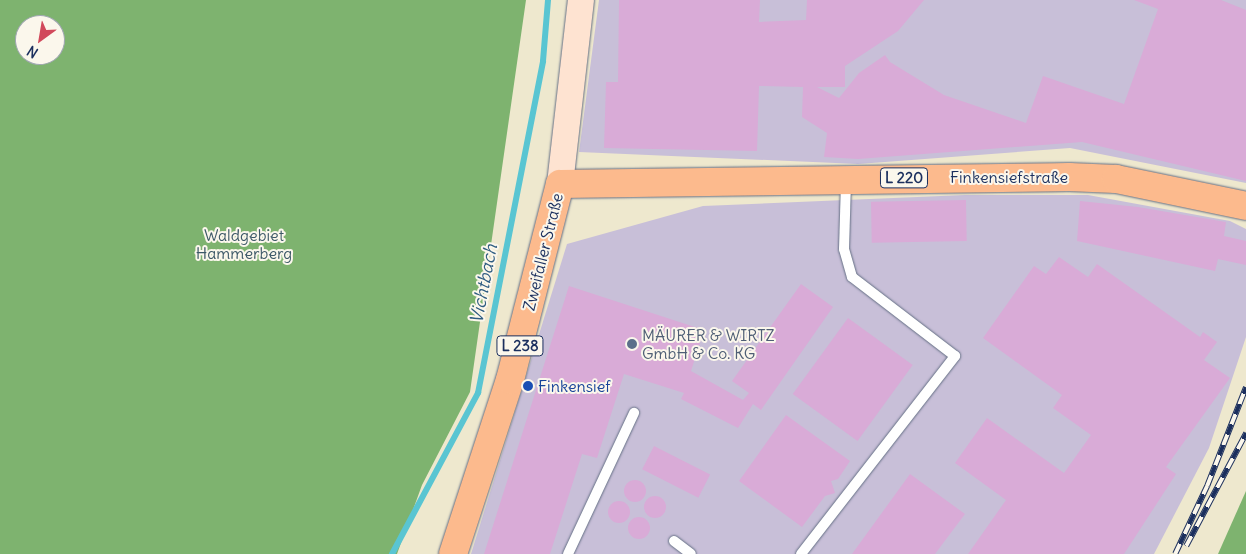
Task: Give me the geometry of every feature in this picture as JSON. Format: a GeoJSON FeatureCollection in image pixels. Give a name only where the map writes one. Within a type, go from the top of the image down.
{"type":"FeatureCollection","features":[{"type":"Feature","properties":{"kind":"main road","name":"Zweifaller Straße"},"geometry":{"type":"LineString","coordinates":[[453,554],[510,380],[560,184],[581,0]]}},
{"type":"Feature","properties":{"kind":"main road","name":"Finkensiefstraße"},"geometry":{"type":"LineString","coordinates":[[560,184],[846,179],[1116,179],[1246,206]]}},
{"type":"Feature","properties":{"kind":"lane"},"geometry":{"type":"LineString","coordinates":[[801,554],[955,356],[852,277],[844,249],[846,179]]}},
{"type":"Feature","properties":{"kind":"lane"},"geometry":{"type":"LineString","coordinates":[[568,554],[634,413]]}},
{"type":"Feature","properties":{"kind":"lane"},"geometry":{"type":"LineString","coordinates":[[674,542],[691,554]]}},
{"type":"Feature","properties":{"kind":"shaded area"},"geometry":{"type":"Polygon","coordinates":[[[599,0],[1246,0],[1246,183],[1070,148],[858,164],[579,152],[599,0]]]}},
{"type":"Feature","properties":{"kind":"shaded area"},"geometry":{"type":"Polygon","coordinates":[[[965,195],[1088,195],[1230,221],[1246,229],[1246,337],[1209,448],[1154,554],[471,554],[567,244],[703,206],[965,195]]]}},
{"type":"Feature","properties":{"kind":"green space","name":"Waldgebiet Hammerberg"},"geometry":{"type":"Polygon","coordinates":[[[0,0],[526,0],[470,392],[422,485],[397,554],[0,554],[0,0]]]}},
{"type":"Feature","properties":{"kind":"green space"},"geometry":{"type":"Polygon","coordinates":[[[1246,491],[1246,554],[1218,554],[1246,491]]]}},
{"type":"Feature","properties":{"kind":"building"},"geometry":{"type":"Polygon","coordinates":[[[619,0],[760,0],[759,22],[806,20],[807,0],[924,0],[898,31],[845,66],[845,87],[817,87],[839,98],[859,73],[885,55],[890,62],[944,95],[1026,123],[1043,76],[1124,104],[1158,9],[1134,0],[1221,0],[1246,10],[1246,181],[1082,142],[858,159],[824,157],[827,133],[802,117],[803,87],[759,86],[757,151],[604,148],[606,82],[618,82],[619,0]]]}},
{"type":"Feature","properties":{"kind":"building"},"geometry":{"type":"Polygon","coordinates":[[[966,200],[967,241],[872,243],[871,202],[966,200]]]}},
{"type":"Feature","properties":{"kind":"building"},"geometry":{"type":"Polygon","coordinates":[[[1080,201],[1138,207],[1226,222],[1224,236],[1246,241],[1246,265],[1218,259],[1215,271],[1077,241],[1080,201]]]}},
{"type":"Feature","properties":{"kind":"building"},"geometry":{"type":"Polygon","coordinates":[[[1059,257],[1088,277],[1097,264],[1200,337],[1203,332],[1217,342],[1204,360],[1230,378],[1166,467],[1176,474],[1124,554],[968,554],[1006,500],[955,463],[987,418],[1064,473],[1091,435],[1053,408],[1062,395],[983,338],[1034,266],[1046,274],[1059,257]]]}},
{"type":"Feature","properties":{"kind":"building"},"geometry":{"type":"Polygon","coordinates":[[[801,284],[833,307],[761,410],[753,404],[738,428],[681,399],[684,393],[624,374],[597,458],[582,454],[550,554],[484,554],[569,286],[704,330],[691,371],[743,400],[749,393],[732,381],[801,284]]]}},
{"type":"Feature","properties":{"kind":"building"},"geometry":{"type":"Polygon","coordinates":[[[848,318],[913,365],[857,441],[793,394],[848,318]]]}},
{"type":"Feature","properties":{"kind":"building"},"geometry":{"type":"Polygon","coordinates":[[[786,415],[850,461],[838,479],[831,481],[835,493],[825,496],[802,527],[739,481],[786,415]]]}},
{"type":"Feature","properties":{"kind":"building"},"geometry":{"type":"Polygon","coordinates":[[[654,446],[710,475],[698,498],[642,469],[654,446]]]}},
{"type":"Feature","properties":{"kind":"building"},"geometry":{"type":"Polygon","coordinates":[[[910,474],[965,514],[935,554],[852,554],[910,474]]]}},
{"type":"Feature","properties":{"kind":"building"},"geometry":{"type":"Polygon","coordinates":[[[635,480],[643,483],[646,491],[643,499],[635,502],[627,499],[624,491],[627,483],[635,480]]]}},
{"type":"Feature","properties":{"kind":"building"},"geometry":{"type":"Polygon","coordinates":[[[655,496],[663,499],[666,507],[663,515],[655,518],[647,515],[644,507],[647,499],[655,496]]]}},
{"type":"Feature","properties":{"kind":"building"},"geometry":{"type":"Polygon","coordinates":[[[619,501],[627,504],[630,512],[627,520],[619,523],[611,520],[608,512],[611,504],[619,501]]]}},
{"type":"Feature","properties":{"kind":"building"},"geometry":{"type":"Polygon","coordinates":[[[639,517],[647,520],[650,528],[647,536],[639,539],[631,536],[628,528],[631,520],[639,517]]]}},
{"type":"Feature","properties":{"kind":"waterway","name":"Vichtbach"},"geometry":{"type":"LineString","coordinates":[[392,554],[478,393],[543,61],[548,0]]}},
{"type":"Feature","properties":{"kind":"railway"},"geometry":{"type":"LineString","coordinates":[[1175,554],[1207,486],[1246,387]]}},
{"type":"Feature","properties":{"kind":"railway"},"geometry":{"type":"LineString","coordinates":[[1186,546],[1246,433]]}},
{"type":"Feature","properties":{"kind":"place","name":"MÄURER & WIRTZ GmbH & Co. KG"},"geometry":{"type":"Point","coordinates":[632,344]}},
{"type":"Feature","properties":{"kind":"place","name":"Finkensief"},"geometry":{"type":"Point","coordinates":[528,386]}}]}
